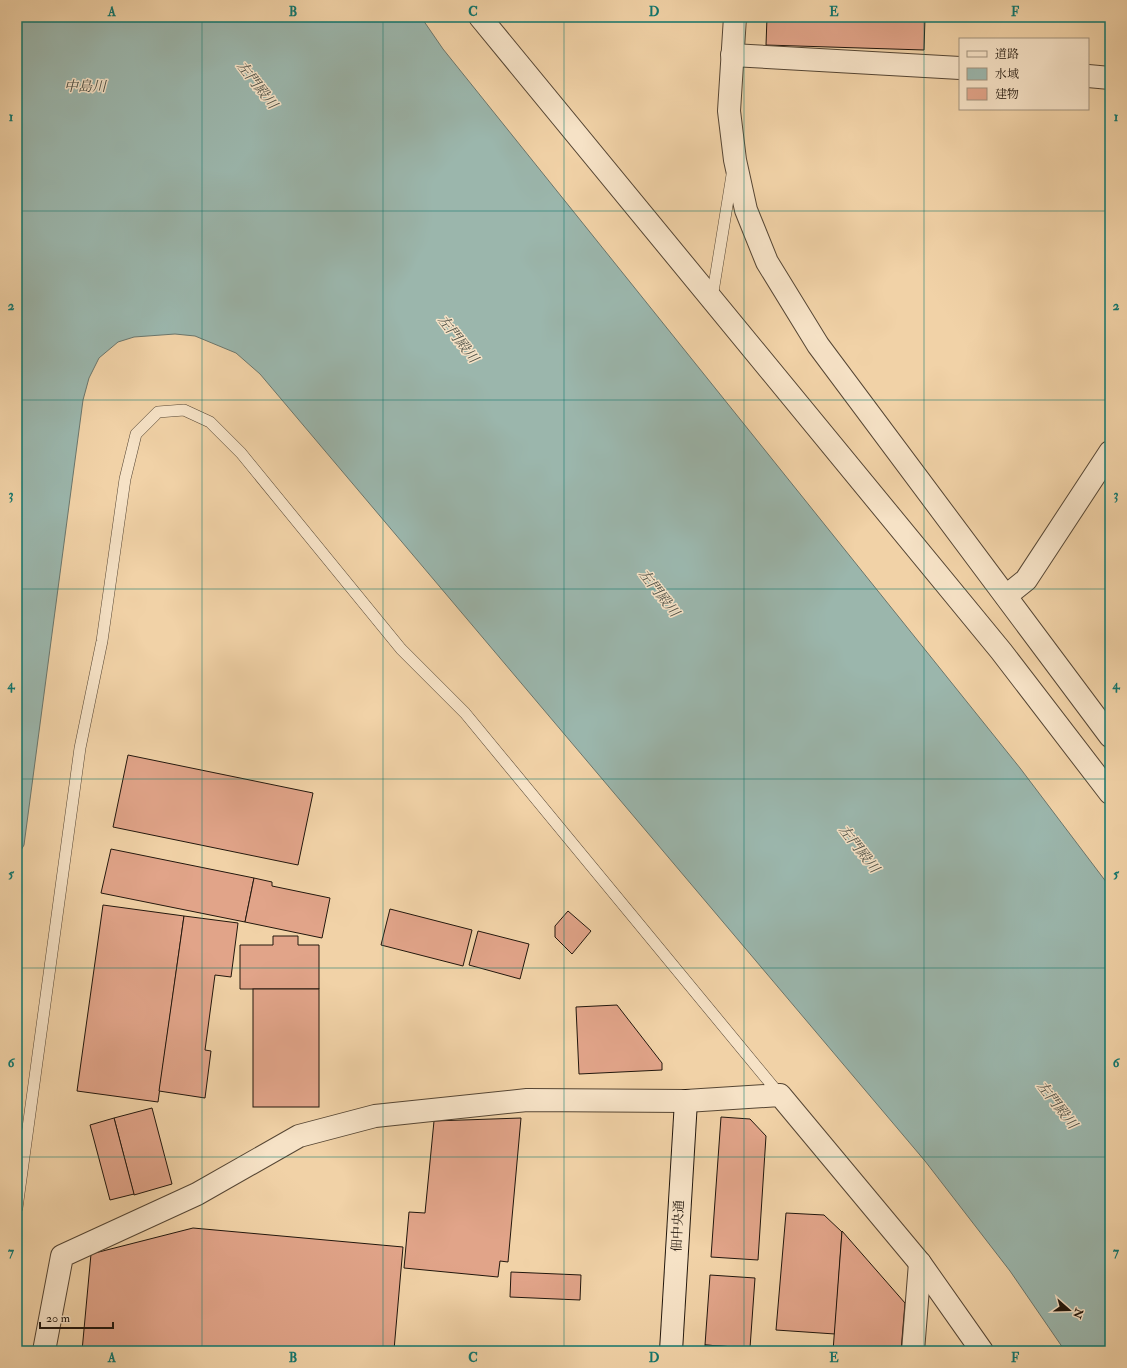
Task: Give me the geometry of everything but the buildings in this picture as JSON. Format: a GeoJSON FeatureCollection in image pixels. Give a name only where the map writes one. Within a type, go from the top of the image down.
{"type":"FeatureCollection","features":[{"type":"Feature","properties":{"kind":"street"},"geometry":{"type":"LineString","coordinates":[[480,17],[1001,651],[1110,793]]}},
{"type":"Feature","properties":{"kind":"street"},"geometry":{"type":"LineString","coordinates":[[735,17],[729,111],[735,160],[746,210],[767,262],[818,344],[1110,736]]}},
{"type":"Feature","properties":{"kind":"street"},"geometry":{"type":"LineString","coordinates":[[732,55],[959,68]]}},
{"type":"Feature","properties":{"kind":"street"},"geometry":{"type":"LineString","coordinates":[[1089,76],[1110,78]]}},
{"type":"Feature","properties":{"kind":"street"},"geometry":{"type":"LineString","coordinates":[[1006,596],[1026,580],[1110,452]]}},
{"type":"Feature","properties":{"kind":"street"},"geometry":{"type":"LineString","coordinates":[[44,1351],[62,1256],[197,1194],[299,1136],[375,1116],[527,1100],[686,1102],[780,1095],[920,1263],[982,1351]]}},
{"type":"Feature","properties":{"kind":"street","name":"佃中央通"},"geometry":{"type":"LineString","coordinates":[[671,1351],[686,1102]]}},
{"type":"Feature","properties":{"kind":"street"},"geometry":{"type":"LineString","coordinates":[[913,1351],[920,1263]]}},
{"type":"Feature","properties":{"kind":"lane"},"geometry":{"type":"LineString","coordinates":[[712,298],[735,160]]}},
{"type":"Feature","properties":{"kind":"lane"},"geometry":{"type":"LineString","coordinates":[[17,1208],[80,748],[102,641],[125,479],[136,434],[158,412],[184,410],[210,422],[241,453],[401,649],[465,713],[780,1095]]}},
{"type":"Feature","properties":{"kind":"water"},"geometry":{"type":"Polygon","coordinates":[[[17,17],[421,17],[443,49],[1020,768],[1110,887],[1110,1351],[1065,1351],[1010,1271],[925,1161],[260,374],[236,353],[195,336],[175,334],[134,337],[118,342],[99,358],[89,378],[83,400],[24,845],[17,857],[17,17]]]}},
{"type":"Feature","properties":{"kind":"water label","name":"左門殿川"},"geometry":{"type":"Point","coordinates":[257,85]}},
{"type":"Feature","properties":{"kind":"water label","name":"中島川"},"geometry":{"type":"Point","coordinates":[85,86]}},
{"type":"Feature","properties":{"kind":"water label","name":"左門殿川"},"geometry":{"type":"Point","coordinates":[458,339]}},
{"type":"Feature","properties":{"kind":"water label","name":"左門殿川"},"geometry":{"type":"Point","coordinates":[659,593]}},
{"type":"Feature","properties":{"kind":"water label","name":"左門殿川"},"geometry":{"type":"Point","coordinates":[859,849]}},
{"type":"Feature","properties":{"kind":"water label","name":"左門殿川"},"geometry":{"type":"Point","coordinates":[1057,1105]}}]}
